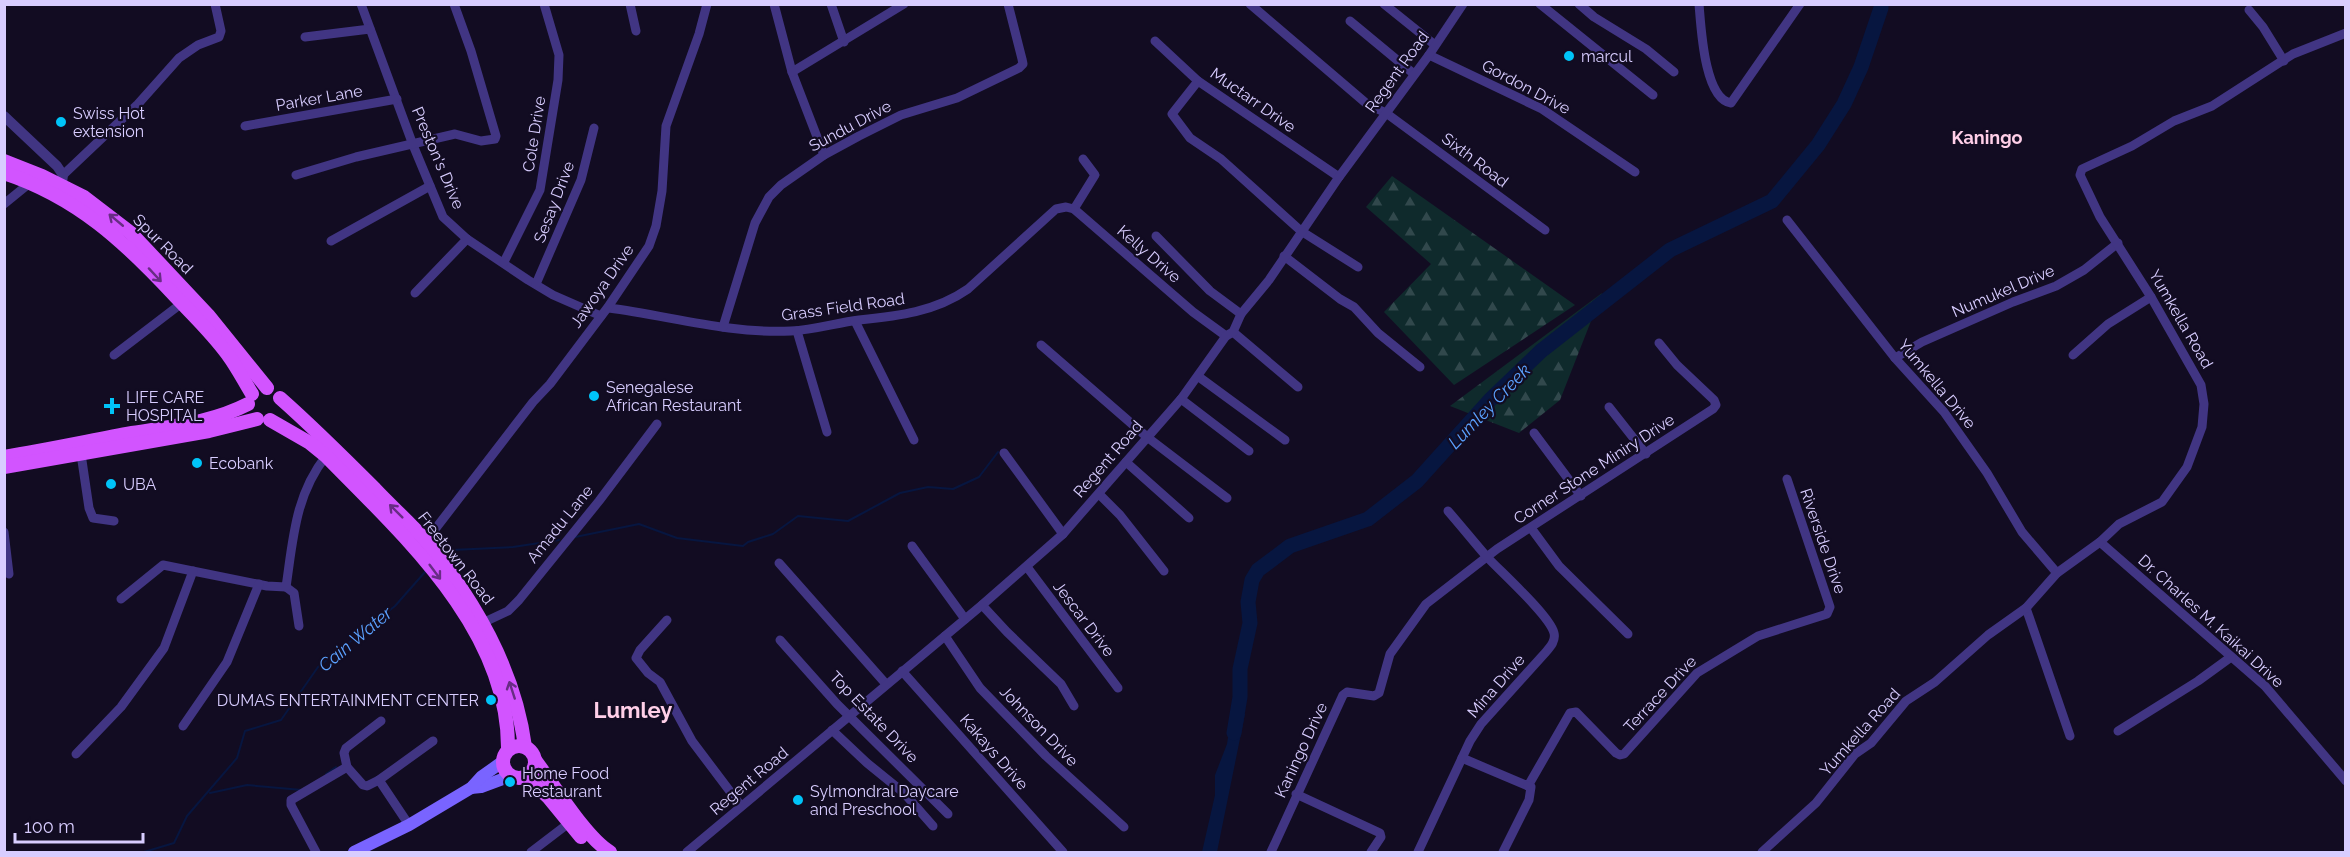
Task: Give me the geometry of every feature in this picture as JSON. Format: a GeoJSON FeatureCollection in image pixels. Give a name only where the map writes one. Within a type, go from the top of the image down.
{"type":"FeatureCollection","features":[{"type":"Feature","properties":{"kind":"main road","name":"Spur Road"},"geometry":{"type":"LineString","coordinates":[[4,161],[42,176],[84,197],[110,214],[153,254],[229,340],[267,388]]}},
{"type":"Feature","properties":{"kind":"main road","name":"Spur Road"},"geometry":{"type":"LineString","coordinates":[[4,173],[31,182],[62,186],[147,266],[227,353],[250,399]]}},
{"type":"Feature","properties":{"kind":"main road"},"geometry":{"type":"LineString","coordinates":[[261,388],[274,391],[280,398],[279,411],[263,419],[209,431],[81,454],[5,457],[193,424],[232,413],[261,388]]}},
{"type":"Feature","properties":{"kind":"main road","name":"Freetown Road"},"geometry":{"type":"LineString","coordinates":[[280,398],[340,453],[426,541],[470,599],[503,699],[508,728],[505,755]]}},
{"type":"Feature","properties":{"kind":"main road"},"geometry":{"type":"LineString","coordinates":[[250,399],[250,411],[263,419]]}},
{"type":"Feature","properties":{"kind":"main road","name":"Freetown Road"},"geometry":{"type":"LineString","coordinates":[[263,419],[310,443],[326,456],[420,554],[478,625],[514,693],[525,747]]}},
{"type":"Feature","properties":{"kind":"main road"},"geometry":{"type":"LineString","coordinates":[[354,852],[409,825],[471,788],[505,755],[518,746],[530,750],[579,821],[603,848],[610,852]]}},
{"type":"Feature","properties":{"kind":"main road"},"geometry":{"type":"LineString","coordinates":[[505,755],[506,772],[511,776]]}},
{"type":"Feature","properties":{"kind":"main road"},"geometry":{"type":"LineString","coordinates":[[526,776],[536,760]]}},
{"type":"Feature","properties":{"kind":"main road"},"geometry":{"type":"LineString","coordinates":[[471,788],[481,787],[511,776],[526,776],[549,798],[594,852]]}},
{"type":"Feature","properties":{"kind":"street"},"geometry":{"type":"LineString","coordinates":[[4,116],[48,156],[62,186],[179,58],[198,45],[219,37],[221,31],[215,4]]}},
{"type":"Feature","properties":{"kind":"street","name":"Preston's Drive"},"geometry":{"type":"LineString","coordinates":[[361,4],[398,99],[413,145],[443,217],[467,239],[553,295],[601,316]]}},
{"type":"Feature","properties":{"kind":"street"},"geometry":{"type":"LineString","coordinates":[[296,175],[356,157],[455,134],[463,134],[481,141],[492,141],[496,136],[471,51],[454,4]]}},
{"type":"Feature","properties":{"kind":"street","name":"Cole Drive"},"geometry":{"type":"LineString","coordinates":[[504,262],[540,190],[560,72],[558,48],[544,4]]}},
{"type":"Feature","properties":{"kind":"street"},"geometry":{"type":"LineString","coordinates":[[630,4],[636,32]]}},
{"type":"Feature","properties":{"kind":"street","name":"Jawoya Drive"},"geometry":{"type":"LineString","coordinates":[[426,541],[601,316],[644,257],[656,226],[662,191],[666,126],[699,34],[707,4]]}},
{"type":"Feature","properties":{"kind":"street"},"geometry":{"type":"LineString","coordinates":[[774,4],[792,72],[824,155]]}},
{"type":"Feature","properties":{"kind":"street"},"geometry":{"type":"LineString","coordinates":[[831,4],[844,42]]}},
{"type":"Feature","properties":{"kind":"street"},"geometry":{"type":"LineString","coordinates":[[884,4],[887,15]]}},
{"type":"Feature","properties":{"kind":"street"},"geometry":{"type":"LineString","coordinates":[[792,72],[904,4]]}},
{"type":"Feature","properties":{"kind":"street","name":"Sundu Drive"},"geometry":{"type":"LineString","coordinates":[[723,327],[752,231],[764,204],[781,185],[824,155],[901,116],[957,98],[1023,64],[1008,4]]}},
{"type":"Feature","properties":{"kind":"street","name":"Sixth Road"},"geometry":{"type":"LineString","coordinates":[[1250,4],[1344,86],[1375,109],[1386,113],[1545,230]]}},
{"type":"Feature","properties":{"kind":"street"},"geometry":{"type":"LineString","coordinates":[[1384,4],[1435,45]]}},
{"type":"Feature","properties":{"kind":"street"},"geometry":{"type":"LineString","coordinates":[[1450,4],[1460,9]]}},
{"type":"Feature","properties":{"kind":"street"},"geometry":{"type":"LineString","coordinates":[[1540,4],[1653,95]]}},
{"type":"Feature","properties":{"kind":"street"},"geometry":{"type":"LineString","coordinates":[[1579,4],[1594,17],[1646,49],[1674,72]]}},
{"type":"Feature","properties":{"kind":"street"},"geometry":{"type":"LineString","coordinates":[[1700,4],[1701,30],[1710,74],[1716,92],[1726,102],[1731,103],[1800,4]]}},
{"type":"Feature","properties":{"kind":"street","name":"Regent Road"},"geometry":{"type":"LineString","coordinates":[[687,852],[1027,567],[1063,534],[1199,377],[1241,314],[1269,280],[1339,177],[1460,9]]}},
{"type":"Feature","properties":{"kind":"street"},"geometry":{"type":"LineString","coordinates":[[2248,10],[2263,27],[2284,61]]}},
{"type":"Feature","properties":{"kind":"street"},"geometry":{"type":"LineString","coordinates":[[1350,21],[1414,74]]}},
{"type":"Feature","properties":{"kind":"street"},"geometry":{"type":"LineString","coordinates":[[305,37],[370,29]]}},
{"type":"Feature","properties":{"kind":"street","name":"Yumkella Road"},"geometry":{"type":"LineString","coordinates":[[1762,852],[1816,803],[1855,754],[1871,743],[1906,701],[1935,682],[1988,635],[2026,608],[2057,573],[2100,542],[2118,524],[2162,502],[2187,466],[2202,427],[2205,404],[2201,385],[2151,297],[2100,217],[2080,175],[2082,169],[2132,146],[2174,121],[2212,106],[2293,54],[2346,33]]}},
{"type":"Feature","properties":{"kind":"street","name":"Muctarr Drive"},"geometry":{"type":"LineString","coordinates":[[1155,41],[1198,81],[1339,177]]}},
{"type":"Feature","properties":{"kind":"street","name":"Gordon Drive"},"geometry":{"type":"LineString","coordinates":[[1429,54],[1542,109],[1635,172]]}},
{"type":"Feature","properties":{"kind":"street"},"geometry":{"type":"LineString","coordinates":[[1198,81],[1172,114],[1190,138],[1221,159],[1301,231],[1358,267]]}},
{"type":"Feature","properties":{"kind":"street","name":"Parker Lane"},"geometry":{"type":"LineString","coordinates":[[245,126],[398,99]]}},
{"type":"Feature","properties":{"kind":"street","name":"Sesay Drive"},"geometry":{"type":"LineString","coordinates":[[536,284],[581,180],[594,128]]}},
{"type":"Feature","properties":{"kind":"street"},"geometry":{"type":"LineString","coordinates":[[1074,209],[1095,175],[1083,159]]}},
{"type":"Feature","properties":{"kind":"street"},"geometry":{"type":"LineString","coordinates":[[4,204],[31,182]]}},
{"type":"Feature","properties":{"kind":"street"},"geometry":{"type":"LineString","coordinates":[[331,241],[430,186]]}},
{"type":"Feature","properties":{"kind":"street","name":"Grass Field Road"},"geometry":{"type":"LineString","coordinates":[[609,308],[661,316],[706,327],[797,331],[912,314],[952,301],[968,290],[1056,209],[1066,207],[1074,209]]}},
{"type":"Feature","properties":{"kind":"street","name":"Kelly Drive"},"geometry":{"type":"LineString","coordinates":[[1074,209],[1192,312],[1229,334],[1298,387]]}},
{"type":"Feature","properties":{"kind":"street","name":"Yumkella Drive"},"geometry":{"type":"LineString","coordinates":[[1787,220],[1895,358],[1944,412],[1987,473],[2022,532],[2057,573]]}},
{"type":"Feature","properties":{"kind":"street"},"geometry":{"type":"LineString","coordinates":[[1156,236],[1210,291],[1241,314]]}},
{"type":"Feature","properties":{"kind":"street"},"geometry":{"type":"LineString","coordinates":[[414,293],[467,239]]}},
{"type":"Feature","properties":{"kind":"street","name":"Numukel Drive"},"geometry":{"type":"LineString","coordinates":[[1895,358],[1922,342],[2013,302],[2056,286],[2084,270],[2118,243]]}},
{"type":"Feature","properties":{"kind":"street"},"geometry":{"type":"LineString","coordinates":[[1284,256],[1354,307],[1378,333],[1420,367]]}},
{"type":"Feature","properties":{"kind":"street"},"geometry":{"type":"LineString","coordinates":[[2073,355],[2108,324],[2151,297]]}},
{"type":"Feature","properties":{"kind":"street"},"geometry":{"type":"LineString","coordinates":[[114,355],[182,303]]}},
{"type":"Feature","properties":{"kind":"street"},"geometry":{"type":"LineString","coordinates":[[855,321],[914,440]]}},
{"type":"Feature","properties":{"kind":"street"},"geometry":{"type":"LineString","coordinates":[[797,331],[827,432]]}},
{"type":"Feature","properties":{"kind":"street","name":"Corner Stone Miniry Drive"},"geometry":{"type":"LineString","coordinates":[[1488,557],[1713,409],[1716,405],[1714,400],[1677,365],[1659,343]]}},
{"type":"Feature","properties":{"kind":"street"},"geometry":{"type":"LineString","coordinates":[[1041,345],[1147,437],[1227,498]]}},
{"type":"Feature","properties":{"kind":"street"},"geometry":{"type":"LineString","coordinates":[[1199,377],[1285,440]]}},
{"type":"Feature","properties":{"kind":"street"},"geometry":{"type":"LineString","coordinates":[[1181,399],[1249,451]]}},
{"type":"Feature","properties":{"kind":"street"},"geometry":{"type":"LineString","coordinates":[[1609,407],[1646,454]]}},
{"type":"Feature","properties":{"kind":"street","name":"Amadu Lane"},"geometry":{"type":"LineString","coordinates":[[478,625],[508,611],[519,600],[593,509],[657,424]]}},
{"type":"Feature","properties":{"kind":"street"},"geometry":{"type":"LineString","coordinates":[[1534,434],[1581,496]]}},
{"type":"Feature","properties":{"kind":"street"},"geometry":{"type":"LineString","coordinates":[[1004,453],[1063,534]]}},
{"type":"Feature","properties":{"kind":"street"},"geometry":{"type":"LineString","coordinates":[[81,454],[89,508],[93,518],[114,521]]}},
{"type":"Feature","properties":{"kind":"street"},"geometry":{"type":"LineString","coordinates":[[286,587],[299,503],[312,475],[326,456]]}},
{"type":"Feature","properties":{"kind":"street"},"geometry":{"type":"LineString","coordinates":[[1126,462],[1189,518]]}},
{"type":"Feature","properties":{"kind":"street","name":"Riverside Drive"},"geometry":{"type":"LineString","coordinates":[[1787,479],[1830,612]]}},
{"type":"Feature","properties":{"kind":"street"},"geometry":{"type":"LineString","coordinates":[[1099,494],[1125,522],[1164,571]]}},
{"type":"Feature","properties":{"kind":"street"},"geometry":{"type":"LineString","coordinates":[[1448,511],[1488,557]]}},
{"type":"Feature","properties":{"kind":"street"},"geometry":{"type":"LineString","coordinates":[[1532,528],[1559,566],[1628,634]]}},
{"type":"Feature","properties":{"kind":"street"},"geometry":{"type":"LineString","coordinates":[[4,532],[9,574]]}},
{"type":"Feature","properties":{"kind":"street","name":"Dr. Charles M. Kaikai Drive"},"geometry":{"type":"LineString","coordinates":[[2100,542],[2265,686],[2345,778]]}},
{"type":"Feature","properties":{"kind":"street"},"geometry":{"type":"LineString","coordinates":[[912,546],[964,619]]}},
{"type":"Feature","properties":{"kind":"street","name":"Mina Drive"},"geometry":{"type":"LineString","coordinates":[[1418,852],[1462,758],[1481,724],[1545,653],[1555,635],[1552,627],[1488,557]]}},
{"type":"Feature","properties":{"kind":"street","name":"Kaningo Drive"},"geometry":{"type":"LineString","coordinates":[[1271,852],[1343,695],[1347,692],[1374,696],[1379,693],[1390,654],[1426,604],[1488,557]]}},
{"type":"Feature","properties":{"kind":"street"},"geometry":{"type":"LineString","coordinates":[[779,563],[886,684]]}},
{"type":"Feature","properties":{"kind":"street"},"geometry":{"type":"LineString","coordinates":[[121,599],[163,565],[259,584],[286,587],[294,592],[299,626]]}},
{"type":"Feature","properties":{"kind":"street","name":"Jescar Drive"},"geometry":{"type":"LineString","coordinates":[[1027,567],[1118,688]]}},
{"type":"Feature","properties":{"kind":"street"},"geometry":{"type":"LineString","coordinates":[[76,754],[121,707],[164,648],[193,571]]}},
{"type":"Feature","properties":{"kind":"street"},"geometry":{"type":"LineString","coordinates":[[183,726],[227,662],[259,584]]}},
{"type":"Feature","properties":{"kind":"street"},"geometry":{"type":"LineString","coordinates":[[982,605],[1060,684],[1074,706]]}},
{"type":"Feature","properties":{"kind":"street"},"geometry":{"type":"LineString","coordinates":[[2026,608],[2070,736]]}},
{"type":"Feature","properties":{"kind":"street","name":"Terrace Drive"},"geometry":{"type":"LineString","coordinates":[[1528,786],[1570,713],[1580,714],[1616,753],[1624,754],[1697,672],[1708,664],[1758,636],[1806,622],[1830,612]]}},
{"type":"Feature","properties":{"kind":"street"},"geometry":{"type":"LineString","coordinates":[[668,620],[640,650],[636,658],[648,673],[660,682],[692,741],[741,806]]}},
{"type":"Feature","properties":{"kind":"street","name":"Johnson Drive"},"geometry":{"type":"LineString","coordinates":[[945,636],[980,688],[1046,756],[1124,827]]}},
{"type":"Feature","properties":{"kind":"street","name":"Top Estate Drive"},"geometry":{"type":"LineString","coordinates":[[780,640],[849,716],[948,814]]}},
{"type":"Feature","properties":{"kind":"street"},"geometry":{"type":"LineString","coordinates":[[2118,731],[2198,681],[2230,657]]}},
{"type":"Feature","properties":{"kind":"street","name":"Kakays Drive"},"geometry":{"type":"LineString","coordinates":[[902,671],[1062,852]]}},
{"type":"Feature","properties":{"kind":"street"},"geometry":{"type":"LineString","coordinates":[[381,721],[346,748],[344,753],[347,767],[366,786],[379,780],[433,741]]}},
{"type":"Feature","properties":{"kind":"street"},"geometry":{"type":"LineString","coordinates":[[832,730],[904,794],[933,826]]}},
{"type":"Feature","properties":{"kind":"street"},"geometry":{"type":"LineString","coordinates":[[1462,758],[1531,787],[1529,800],[1503,852]]}},
{"type":"Feature","properties":{"kind":"street"},"geometry":{"type":"LineString","coordinates":[[316,852],[291,805],[291,800],[347,767]]}},
{"type":"Feature","properties":{"kind":"street"},"geometry":{"type":"LineString","coordinates":[[379,780],[409,825]]}},
{"type":"Feature","properties":{"kind":"street"},"geometry":{"type":"LineString","coordinates":[[1296,794],[1380,834],[1381,837],[1371,852]]}},
{"type":"Feature","properties":{"kind":"street"},"geometry":{"type":"LineString","coordinates":[[531,852],[570,823]]}},
{"type":"Feature","properties":{"kind":"green space"},"geometry":{"type":"Polygon","coordinates":[[[1392,176],[1575,305],[1454,385],[1384,312],[1431,264],[1366,207],[1392,176]]]}},
{"type":"Feature","properties":{"kind":"green space"},"geometry":{"type":"Polygon","coordinates":[[[1602,293],[1560,400],[1519,433],[1450,406],[1602,293]]]}},
{"type":"Feature","properties":{"kind":"water"},"geometry":{"type":"Polygon","coordinates":[[[1232,711],[1245,714],[1217,852],[1202,852],[1215,795],[1215,775],[1227,744],[1232,711]]]}},
{"type":"Feature","properties":{"kind":"waterway"},"geometry":{"type":"LineString","coordinates":[[1881,8],[1892,4]]}},
{"type":"Feature","properties":{"kind":"waterway","name":"Lumley Creek"},"geometry":{"type":"LineString","coordinates":[[1234,733],[1240,697],[1240,669],[1250,623],[1248,602],[1252,580],[1258,570],[1290,546],[1368,519],[1417,481],[1490,400],[1541,351],[1670,250],[1772,201],[1818,145],[1844,104],[1861,67],[1881,8]]}},
{"type":"Feature","properties":{"kind":"waterway","name":"Cain Water"},"geometry":{"type":"LineString","coordinates":[[575,537],[639,524],[677,538],[743,546],[748,542],[773,534],[798,516],[848,521],[900,493],[928,487],[953,489],[979,477],[998,452]]}},
{"type":"Feature","properties":{"kind":"waterway","name":"Cain Water"},"geometry":{"type":"LineString","coordinates":[[452,550],[513,547],[559,540]]}},
{"type":"Feature","properties":{"kind":"waterway","name":"Cain Water"},"geometry":{"type":"LineString","coordinates":[[144,852],[174,843],[187,816],[237,758],[245,731],[281,720],[318,667],[395,606],[425,572]]}},
{"type":"Feature","properties":{"kind":"waterway"},"geometry":{"type":"LineString","coordinates":[[326,774],[336,767]]}},
{"type":"Feature","properties":{"kind":"waterway"},"geometry":{"type":"LineString","coordinates":[[210,793],[247,785],[302,790]]}},
{"type":"Feature","properties":{"kind":"place","name":"marcul"},"geometry":{"type":"Point","coordinates":[1569,56]}},
{"type":"Feature","properties":{"kind":"place","name":"Swiss Hot extension"},"geometry":{"type":"Point","coordinates":[61,122]}},
{"type":"Feature","properties":{"kind":"place","name":"Senegalese African Restaurant"},"geometry":{"type":"Point","coordinates":[594,396]}},
{"type":"Feature","properties":{"kind":"place","name":"LIFE CARE HOSPITAL"},"geometry":{"type":"Point","coordinates":[112,406]}},
{"type":"Feature","properties":{"kind":"place","name":"Ecobank"},"geometry":{"type":"Point","coordinates":[197,463]}},
{"type":"Feature","properties":{"kind":"place","name":"UBA"},"geometry":{"type":"Point","coordinates":[111,484]}},
{"type":"Feature","properties":{"kind":"place","name":"DUMAS ENTERTAINMENT CENTER"},"geometry":{"type":"Point","coordinates":[491,700]}},
{"type":"Feature","properties":{"kind":"place","name":"Home Food Restaurant"},"geometry":{"type":"Point","coordinates":[510,782]}},
{"type":"Feature","properties":{"kind":"place","name":"Sylmondral Daycare and Preschool"},"geometry":{"type":"Point","coordinates":[798,800]}},
{"type":"Feature","properties":{"kind":"district","name":"Kaningo"},"geometry":{"type":"Point","coordinates":[1987,137]}},
{"type":"Feature","properties":{"kind":"district","name":"Lumley"},"geometry":{"type":"Point","coordinates":[633,710]}}]}
